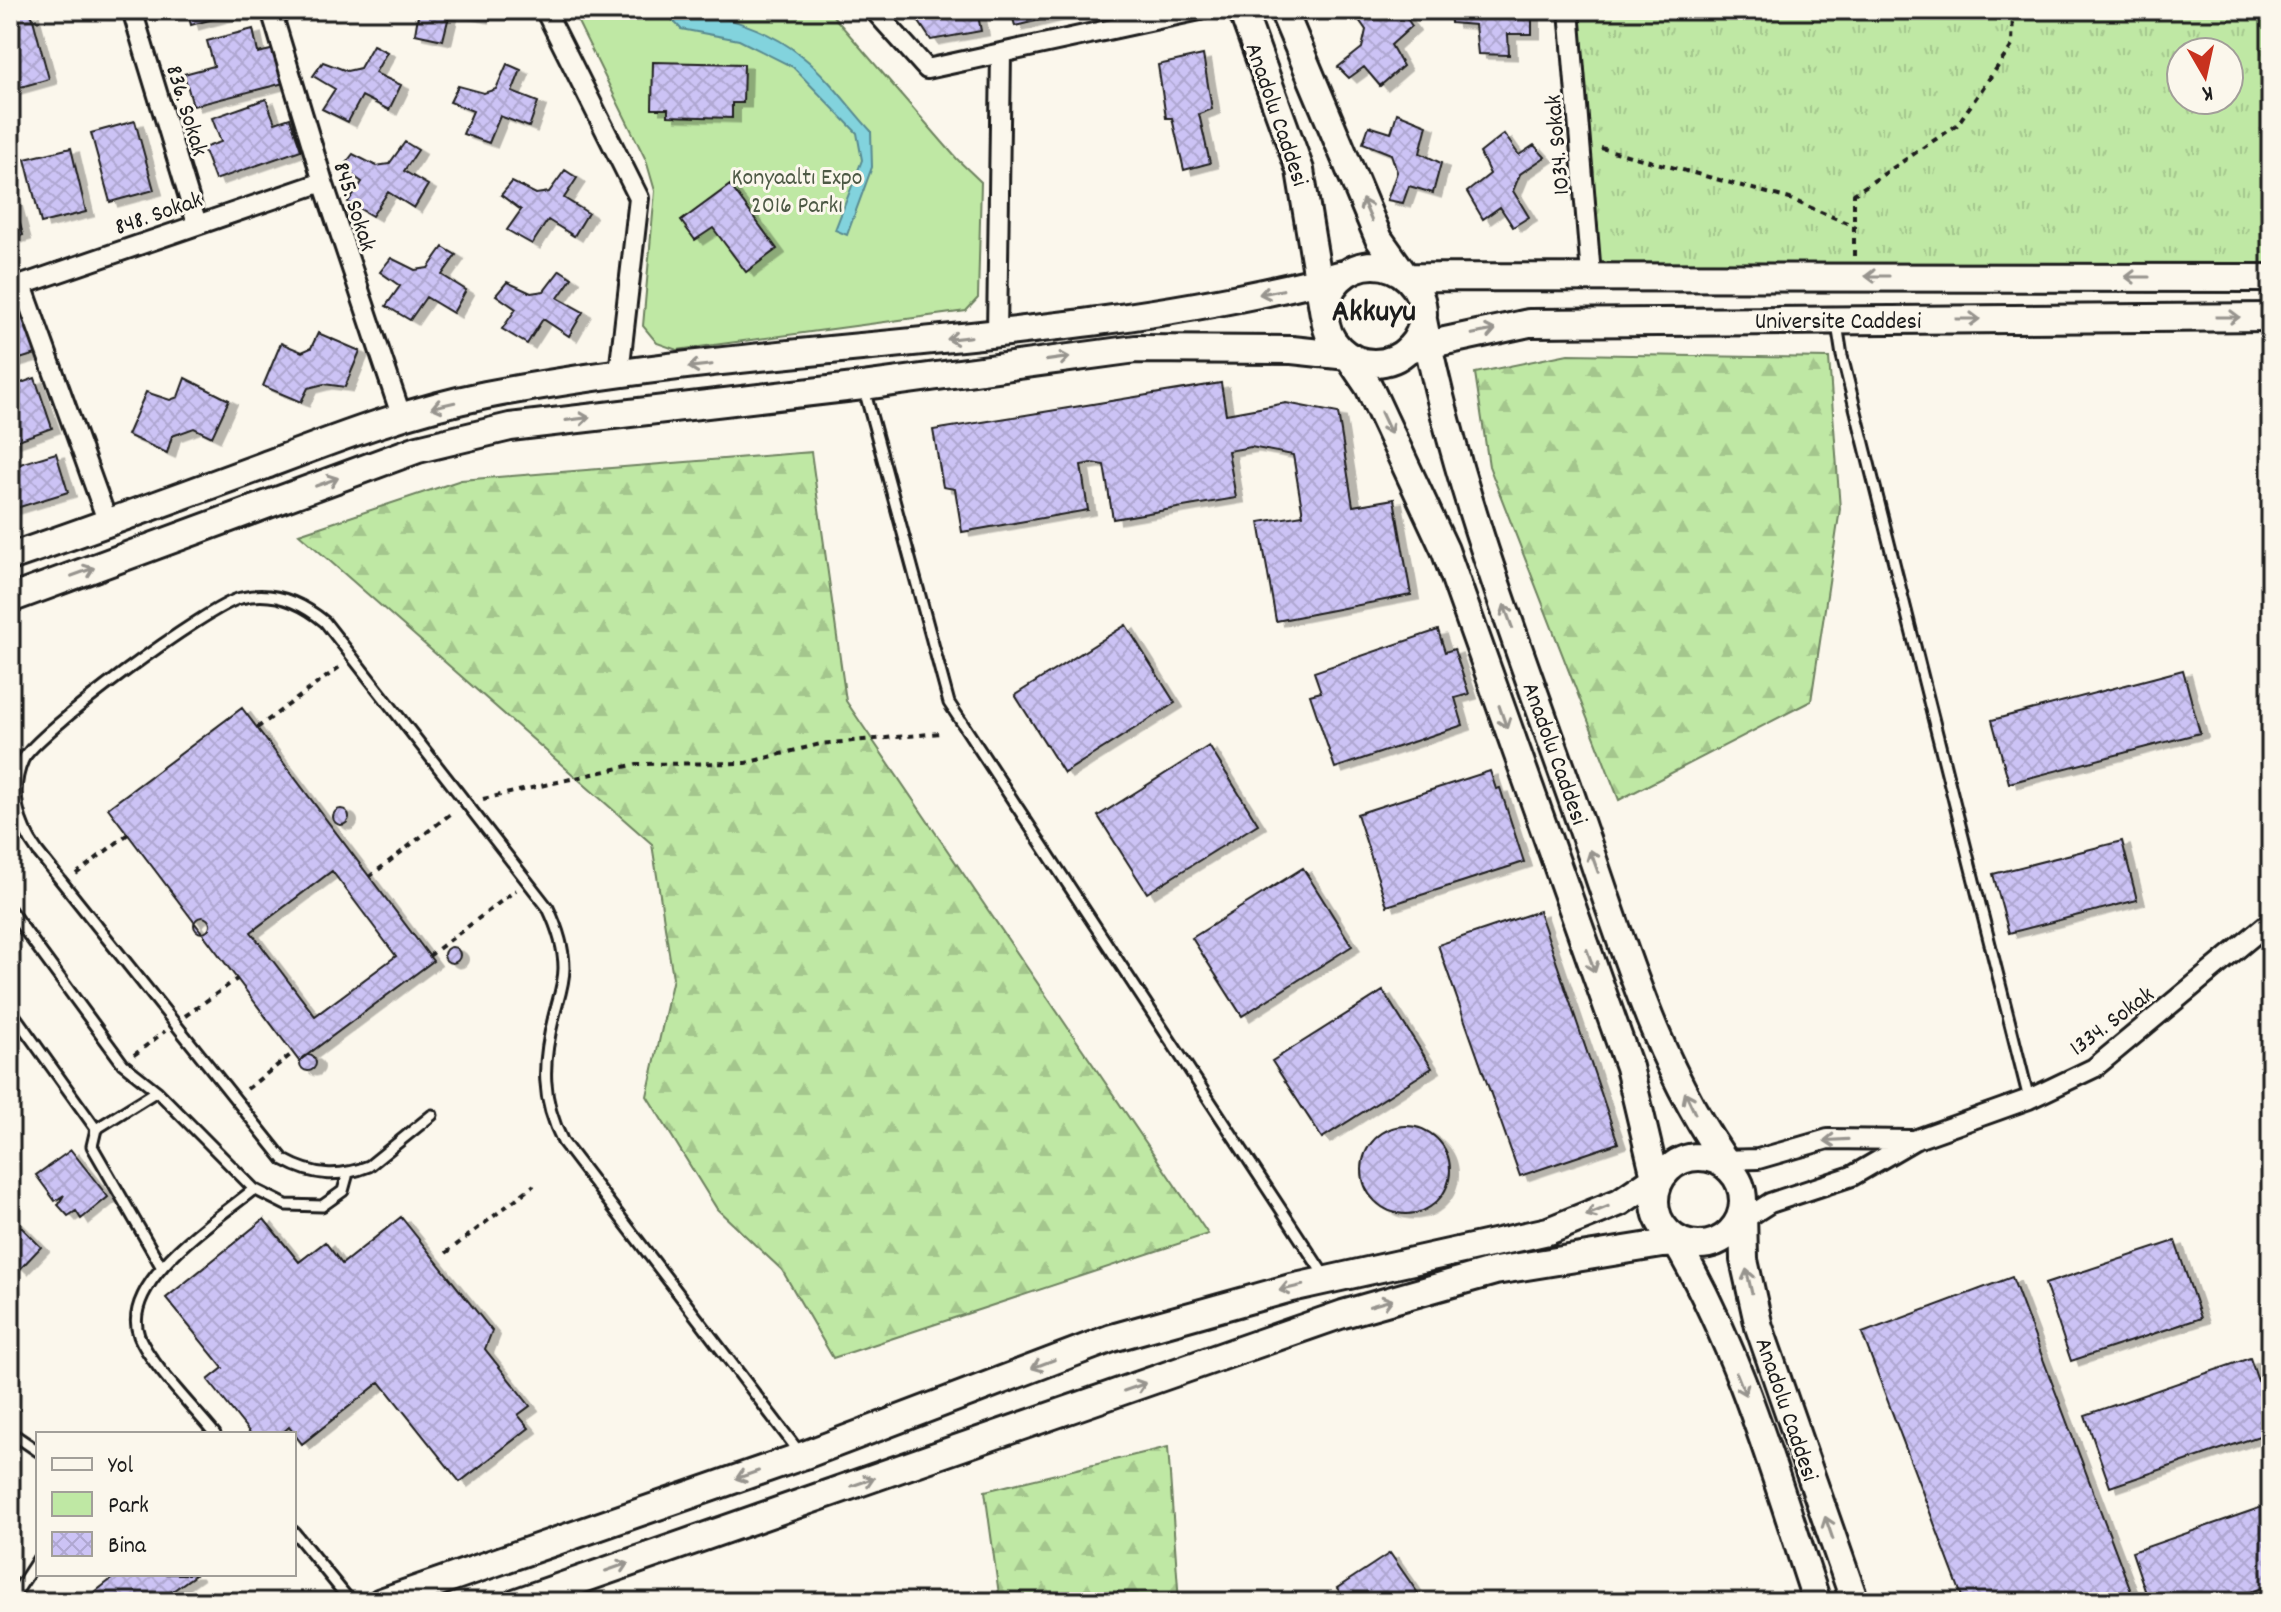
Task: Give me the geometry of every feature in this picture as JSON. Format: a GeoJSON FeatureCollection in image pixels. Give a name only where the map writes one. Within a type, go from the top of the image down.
{"type":"FeatureCollection","features":[{"type":"Feature","properties":{"kind":"street","name":"836. Sokak"},"geometry":{"type":"LineString","coordinates":[[132,10],[197,224]]}},
{"type":"Feature","properties":{"kind":"street","name":"845. Sokak"},"geometry":{"type":"LineString","coordinates":[[271,10],[323,182],[401,415]]}},
{"type":"Feature","properties":{"kind":"street"},"geometry":{"type":"LineString","coordinates":[[545,10],[639,198],[619,373]]}},
{"type":"Feature","properties":{"kind":"street"},"geometry":{"type":"LineString","coordinates":[[874,10],[927,69],[1200,10]]}},
{"type":"Feature","properties":{"kind":"street","name":"Anadolu Caddesi"},"geometry":{"type":"LineString","coordinates":[[1242,10],[1300,170],[1324,315]]}},
{"type":"Feature","properties":{"kind":"street","name":"Anadolu Caddesi"},"geometry":{"type":"LineString","coordinates":[[1283,10],[1379,239],[1406,277]]}},
{"type":"Feature","properties":{"kind":"street","name":"1034. Sokak"},"geometry":{"type":"LineString","coordinates":[[1569,10],[1591,275]]}},
{"type":"Feature","properties":{"kind":"street"},"geometry":{"type":"LineString","coordinates":[[997,334],[1001,53]]}},
{"type":"Feature","properties":{"kind":"street","name":"848. Sokak"},"geometry":{"type":"LineString","coordinates":[[16,287],[323,182]]}},
{"type":"Feature","properties":{"kind":"street"},"geometry":{"type":"LineString","coordinates":[[10,557],[401,415],[486,395],[619,373],[997,334],[1194,307],[1377,265],[1393,268],[1416,289],[1419,338],[1380,362],[1292,350],[1136,349],[863,386],[510,427],[418,449],[10,599]]}},
{"type":"Feature","properties":{"kind":"street"},"geometry":{"type":"LineString","coordinates":[[1347,273],[1331,291],[1324,315],[1336,345],[1348,356]]}},
{"type":"Feature","properties":{"kind":"street","name":"Universite Caddesi"},"geometry":{"type":"LineString","coordinates":[[1406,277],[2271,278]]}},
{"type":"Feature","properties":{"kind":"street"},"geometry":{"type":"LineString","coordinates":[[16,287],[108,523]]}},
{"type":"Feature","properties":{"kind":"street","name":"Universite Caddesi"},"geometry":{"type":"LineString","coordinates":[[1419,338],[1529,323],[2271,317]]}},
{"type":"Feature","properties":{"kind":"street","name":"Anadolu Caddesi"},"geometry":{"type":"LineString","coordinates":[[1419,338],[1464,492],[1647,1010],[1702,1130],[1724,1163]]}},
{"type":"Feature","properties":{"kind":"street","name":"Anadolu Caddesi"},"geometry":{"type":"LineString","coordinates":[[1348,356],[1369,387],[1445,550],[1629,1067],[1659,1179]]}},
{"type":"Feature","properties":{"kind":"street","name":"1334. Sokak"},"geometry":{"type":"LineString","coordinates":[[1741,1218],[1770,1203],[1852,1176],[1914,1140],[2029,1099],[2094,1068],[2271,921]]}},
{"type":"Feature","properties":{"kind":"street","name":"1334. Sokak"},"geometry":{"type":"LineString","coordinates":[[1724,1163],[1758,1159],[1828,1139],[1914,1140]]}},
{"type":"Feature","properties":{"kind":"street"},"geometry":{"type":"LineString","coordinates":[[381,1602],[802,1456],[1112,1338],[1328,1280],[1548,1231],[1620,1202],[1689,1157],[1724,1163],[1743,1195],[1741,1218],[1714,1242],[1678,1241],[1495,1271],[1343,1314],[517,1602]]}},
{"type":"Feature","properties":{"kind":"street"},"geometry":{"type":"LineString","coordinates":[[1659,1179],[1656,1214],[1678,1241]]}},
{"type":"Feature","properties":{"kind":"street","name":"Anadolu Caddesi"},"geometry":{"type":"LineString","coordinates":[[1741,1218],[1744,1260],[1759,1327],[1855,1602]]}},
{"type":"Feature","properties":{"kind":"street","name":"Anadolu Caddesi"},"geometry":{"type":"LineString","coordinates":[[1678,1241],[1711,1309],[1761,1433],[1817,1602]]}},
{"type":"Feature","properties":{"kind":"lane"},"geometry":{"type":"LineString","coordinates":[[1836,320],[1842,356],[2029,1099]]}},
{"type":"Feature","properties":{"kind":"lane"},"geometry":{"type":"LineString","coordinates":[[863,386],[949,703],[1212,1108],[1328,1280]]}},
{"type":"Feature","properties":{"kind":"lane"},"geometry":{"type":"LineString","coordinates":[[432,1115],[369,1166],[348,1173],[322,1174],[284,1160],[27,836],[13,800],[17,778],[30,748],[150,655],[223,604],[263,595],[297,603],[325,622],[548,908],[562,950],[563,984],[544,1066],[544,1087],[555,1127],[563,1142],[802,1456]]}},
{"type":"Feature","properties":{"kind":"lane"},"geometry":{"type":"LineString","coordinates":[[10,910],[123,1064],[157,1091],[254,1189],[286,1205],[322,1206],[337,1198],[348,1173]]}},
{"type":"Feature","properties":{"kind":"lane"},"geometry":{"type":"LineString","coordinates":[[10,1009],[96,1129]]}},
{"type":"Feature","properties":{"kind":"lane"},"geometry":{"type":"LineString","coordinates":[[157,1091],[96,1129],[92,1146],[161,1266]]}},
{"type":"Feature","properties":{"kind":"lane"},"geometry":{"type":"LineString","coordinates":[[213,1432],[140,1338],[138,1306],[161,1266],[254,1189]]}},
{"type":"Feature","properties":{"kind":"lane"},"geometry":{"type":"LineString","coordinates":[[10,1432],[36,1450]]}},
{"type":"Feature","properties":{"kind":"lane"},"geometry":{"type":"LineString","coordinates":[[296,1534],[351,1602]]}},
{"type":"Feature","properties":{"kind":"lane"},"geometry":{"type":"LineString","coordinates":[[10,1602],[36,1562]]}},
{"type":"Feature","properties":{"kind":"path"},"geometry":{"type":"LineString","coordinates":[[1854,276],[1854,194],[1957,125],[2012,46],[2013,10]]}},
{"type":"Feature","properties":{"kind":"path"},"geometry":{"type":"LineString","coordinates":[[1580,142],[1790,199],[1854,226]]}},
{"type":"Feature","properties":{"kind":"path"},"geometry":{"type":"LineString","coordinates":[[257,728],[352,658]]}},
{"type":"Feature","properties":{"kind":"path"},"geometry":{"type":"LineString","coordinates":[[369,877],[464,804],[637,764],[746,763],[820,744],[941,733]]}},
{"type":"Feature","properties":{"kind":"path"},"geometry":{"type":"LineString","coordinates":[[63,883],[128,834]]}},
{"type":"Feature","properties":{"kind":"path"},"geometry":{"type":"LineString","coordinates":[[429,956],[528,882]]}},
{"type":"Feature","properties":{"kind":"path"},"geometry":{"type":"LineString","coordinates":[[235,1098],[293,1053]]}},
{"type":"Feature","properties":{"kind":"path"},"geometry":{"type":"LineString","coordinates":[[446,1253],[534,1185]]}},
{"type":"Feature","properties":{"kind":"green space","name":"Konyaaltı Expo 2016 Parkı"},"geometry":{"type":"Polygon","coordinates":[[[572,10],[828,10],[957,159],[981,182],[978,298],[966,311],[677,350],[657,343],[643,326],[655,191],[646,160],[572,10]]]}},
{"type":"Feature","properties":{"kind":"green space"},"geometry":{"type":"Polygon","coordinates":[[[1568,10],[2271,10],[2271,278],[1591,275],[1568,10]]]}},
{"type":"Feature","properties":{"kind":"green space"},"geometry":{"type":"Polygon","coordinates":[[[1568,354],[1829,358],[1840,509],[1811,701],[1619,800],[1489,466],[1475,373],[1568,354]]]}},
{"type":"Feature","properties":{"kind":"green space"},"geometry":{"type":"Polygon","coordinates":[[[811,452],[846,701],[1208,1234],[833,1358],[782,1270],[717,1209],[647,1096],[673,978],[652,844],[299,534],[461,480],[811,452]]]}},
{"type":"Feature","properties":{"kind":"green space"},"geometry":{"type":"Polygon","coordinates":[[[1168,1447],[1179,1602],[1000,1602],[985,1491],[1168,1447]]]}},
{"type":"Feature","properties":{"kind":"water"},"geometry":{"type":"Polygon","coordinates":[[[663,10],[700,13],[737,22],[788,46],[830,83],[871,131],[872,167],[847,235],[835,230],[862,160],[857,133],[793,67],[739,40],[681,29],[663,10]]]}},
{"type":"Feature","properties":{"kind":"building"},"geometry":{"type":"Polygon","coordinates":[[[187,10],[246,10],[191,25],[187,10]]]}},
{"type":"Feature","properties":{"kind":"building"},"geometry":{"type":"Polygon","coordinates":[[[419,10],[482,10],[480,18],[450,12],[443,40],[415,34],[419,10]]]}},
{"type":"Feature","properties":{"kind":"building"},"geometry":{"type":"Polygon","coordinates":[[[911,10],[977,10],[981,31],[931,40],[911,10]]]}},
{"type":"Feature","properties":{"kind":"building"},"geometry":{"type":"Polygon","coordinates":[[[1011,10],[1077,10],[1077,11],[1015,26],[1011,10]]]}},
{"type":"Feature","properties":{"kind":"building"},"geometry":{"type":"Polygon","coordinates":[[[1352,10],[1378,13],[1401,10],[1412,26],[1391,45],[1403,66],[1380,86],[1364,67],[1349,78],[1338,67],[1362,48],[1366,30],[1352,10]]]}},
{"type":"Feature","properties":{"kind":"building"},"geometry":{"type":"Polygon","coordinates":[[[1450,10],[1498,10],[1502,15],[1532,15],[1532,34],[1508,34],[1509,55],[1478,54],[1475,25],[1451,23],[1450,10]]]}},
{"type":"Feature","properties":{"kind":"building"},"geometry":{"type":"Polygon","coordinates":[[[31,12],[49,79],[10,90],[10,18],[31,12]]]}},
{"type":"Feature","properties":{"kind":"building"},"geometry":{"type":"Polygon","coordinates":[[[253,29],[258,53],[275,49],[284,83],[193,106],[184,74],[214,66],[207,41],[253,29]]]}},
{"type":"Feature","properties":{"kind":"building"},"geometry":{"type":"Polygon","coordinates":[[[373,45],[387,52],[375,73],[401,85],[389,110],[362,96],[348,122],[322,109],[335,89],[313,76],[323,62],[347,71],[360,68],[373,45]]]}},
{"type":"Feature","properties":{"kind":"building"},"geometry":{"type":"Polygon","coordinates":[[[1203,55],[1212,109],[1199,114],[1210,163],[1184,170],[1172,118],[1166,118],[1158,65],[1203,55]]]}},
{"type":"Feature","properties":{"kind":"building"},"geometry":{"type":"Polygon","coordinates":[[[653,62],[744,64],[743,103],[732,103],[732,118],[668,116],[668,109],[652,109],[653,62]]]}},
{"type":"Feature","properties":{"kind":"building"},"geometry":{"type":"Polygon","coordinates":[[[507,64],[521,70],[512,92],[538,102],[529,127],[500,116],[489,143],[463,134],[473,111],[450,102],[458,86],[484,93],[496,89],[507,64]]]}},
{"type":"Feature","properties":{"kind":"building"},"geometry":{"type":"Polygon","coordinates":[[[266,99],[275,123],[290,118],[301,150],[215,180],[203,148],[221,142],[212,118],[266,99]]]}},
{"type":"Feature","properties":{"kind":"building"},"geometry":{"type":"Polygon","coordinates":[[[1397,113],[1427,125],[1420,153],[1441,163],[1433,193],[1409,186],[1403,203],[1387,200],[1397,172],[1391,154],[1363,143],[1369,126],[1391,133],[1397,113]]]}},
{"type":"Feature","properties":{"kind":"building"},"geometry":{"type":"Polygon","coordinates":[[[135,121],[154,190],[110,202],[91,133],[135,121]]]}},
{"type":"Feature","properties":{"kind":"building"},"geometry":{"type":"Polygon","coordinates":[[[1504,134],[1519,155],[1534,145],[1545,157],[1520,174],[1513,191],[1529,217],[1513,227],[1500,207],[1483,219],[1467,192],[1490,174],[1480,153],[1504,134]]]}},
{"type":"Feature","properties":{"kind":"building"},"geometry":{"type":"Polygon","coordinates":[[[405,142],[418,150],[404,171],[428,185],[414,208],[388,192],[372,216],[348,202],[362,182],[342,168],[353,154],[376,166],[389,164],[405,142]]]}},
{"type":"Feature","properties":{"kind":"building"},"geometry":{"type":"Polygon","coordinates":[[[71,148],[86,212],[41,223],[25,159],[71,148]]]}},
{"type":"Feature","properties":{"kind":"building"},"geometry":{"type":"Polygon","coordinates":[[[565,170],[577,178],[564,198],[588,213],[574,236],[548,220],[532,244],[507,230],[521,210],[501,195],[512,182],[536,194],[549,192],[565,170]]]}},
{"type":"Feature","properties":{"kind":"building"},"geometry":{"type":"Polygon","coordinates":[[[730,185],[777,249],[746,272],[713,228],[695,240],[681,221],[730,185]]]}},
{"type":"Feature","properties":{"kind":"building"},"geometry":{"type":"Polygon","coordinates":[[[10,187],[23,235],[10,239],[10,187]]]}},
{"type":"Feature","properties":{"kind":"building"},"geometry":{"type":"Polygon","coordinates":[[[443,247],[456,255],[442,275],[466,290],[453,313],[426,297],[410,320],[386,306],[400,286],[380,272],[391,258],[415,270],[428,268],[443,247]]]}},
{"type":"Feature","properties":{"kind":"building"},"geometry":{"type":"Polygon","coordinates":[[[560,270],[572,278],[558,298],[583,312],[569,336],[543,319],[527,344],[502,329],[516,309],[496,295],[507,282],[531,293],[544,291],[560,270]]]}},
{"type":"Feature","properties":{"kind":"building"},"geometry":{"type":"Polygon","coordinates":[[[24,312],[36,354],[10,362],[10,317],[24,312]]]}},
{"type":"Feature","properties":{"kind":"building"},"geometry":{"type":"Polygon","coordinates":[[[318,333],[360,351],[345,387],[324,384],[308,388],[301,402],[263,386],[281,343],[302,352],[311,348],[318,333]]]}},
{"type":"Feature","properties":{"kind":"building"},"geometry":{"type":"Polygon","coordinates":[[[35,378],[52,428],[10,443],[10,387],[35,378]]]}},
{"type":"Feature","properties":{"kind":"building"},"geometry":{"type":"Polygon","coordinates":[[[185,378],[229,400],[212,437],[194,428],[172,436],[167,453],[127,435],[146,392],[170,400],[178,397],[185,378]]]}},
{"type":"Feature","properties":{"kind":"building"},"geometry":{"type":"Polygon","coordinates":[[[1221,383],[1226,414],[1286,403],[1338,413],[1353,506],[1394,499],[1411,595],[1276,621],[1259,522],[1303,515],[1293,455],[1251,447],[1228,451],[1236,498],[1113,519],[1104,465],[1092,463],[1081,465],[1088,510],[962,532],[955,489],[943,487],[933,430],[1221,383]]]}},
{"type":"Feature","properties":{"kind":"building"},"geometry":{"type":"Polygon","coordinates":[[[56,453],[68,492],[10,510],[10,467],[56,453]]]}},
{"type":"Feature","properties":{"kind":"building"},"geometry":{"type":"Polygon","coordinates":[[[1126,625],[1175,703],[1064,773],[1015,695],[1126,625]]]}},
{"type":"Feature","properties":{"kind":"building"},"geometry":{"type":"Polygon","coordinates":[[[1438,630],[1445,652],[1454,649],[1469,694],[1455,698],[1463,725],[1335,768],[1310,695],[1321,692],[1314,672],[1438,630]]]}},
{"type":"Feature","properties":{"kind":"building"},"geometry":{"type":"Polygon","coordinates":[[[2183,670],[2200,733],[2009,783],[1992,720],[2183,670]]]}},
{"type":"Feature","properties":{"kind":"building"},"geometry":{"type":"Polygon","coordinates":[[[242,708],[433,961],[299,1061],[108,808],[242,708]],[[332,871],[251,932],[315,1016],[396,956],[332,871]]]}},
{"type":"Feature","properties":{"kind":"building"},"geometry":{"type":"Polygon","coordinates":[[[1209,746],[1258,824],[1147,893],[1098,816],[1209,746]]]}},
{"type":"Feature","properties":{"kind":"building"},"geometry":{"type":"Polygon","coordinates":[[[1490,771],[1496,789],[1500,788],[1524,862],[1387,906],[1357,814],[1490,771]]]}},
{"type":"Feature","properties":{"kind":"building"},"geometry":{"type":"Polygon","coordinates":[[[338,809],[344,809],[349,817],[347,823],[338,825],[333,820],[333,814],[338,809]]]}},
{"type":"Feature","properties":{"kind":"building"},"geometry":{"type":"Polygon","coordinates":[[[2122,841],[2137,900],[2009,933],[1993,874],[2122,841]]]}},
{"type":"Feature","properties":{"kind":"building"},"geometry":{"type":"Polygon","coordinates":[[[1303,868],[1352,946],[1242,1016],[1192,938],[1303,868]]]}},
{"type":"Feature","properties":{"kind":"building"},"geometry":{"type":"Polygon","coordinates":[[[1539,911],[1618,1143],[1520,1176],[1438,945],[1539,911]]]}},
{"type":"Feature","properties":{"kind":"building"},"geometry":{"type":"Polygon","coordinates":[[[199,917],[205,917],[210,925],[208,931],[199,933],[194,928],[194,922],[199,917]]]}},
{"type":"Feature","properties":{"kind":"building"},"geometry":{"type":"Polygon","coordinates":[[[449,947],[455,947],[460,955],[458,961],[449,963],[444,958],[444,952],[449,947]]]}},
{"type":"Feature","properties":{"kind":"building"},"geometry":{"type":"Polygon","coordinates":[[[1383,991],[1432,1068],[1322,1138],[1272,1061],[1383,991]]]}},
{"type":"Feature","properties":{"kind":"building"},"geometry":{"type":"Polygon","coordinates":[[[305,1055],[311,1055],[316,1063],[314,1069],[305,1071],[300,1066],[300,1060],[305,1055]]]}},
{"type":"Feature","properties":{"kind":"building"},"geometry":{"type":"Polygon","coordinates":[[[2271,1065],[2271,1095],[2262,1068],[2271,1065]]]}},
{"type":"Feature","properties":{"kind":"building"},"geometry":{"type":"Polygon","coordinates":[[[1397,1126],[1415,1126],[1431,1133],[1443,1145],[1450,1161],[1450,1179],[1443,1195],[1431,1207],[1415,1214],[1397,1214],[1381,1207],[1369,1195],[1362,1179],[1362,1161],[1369,1145],[1381,1133],[1397,1126]]]}},
{"type":"Feature","properties":{"kind":"building"},"geometry":{"type":"Polygon","coordinates":[[[71,1150],[108,1197],[81,1219],[76,1211],[68,1216],[58,1205],[64,1195],[55,1201],[36,1175],[71,1150]]]}},
{"type":"Feature","properties":{"kind":"building"},"geometry":{"type":"Polygon","coordinates":[[[10,1216],[41,1247],[20,1269],[10,1260],[10,1216]]]}},
{"type":"Feature","properties":{"kind":"building"},"geometry":{"type":"Polygon","coordinates":[[[401,1217],[492,1331],[485,1349],[530,1406],[518,1415],[529,1428],[460,1482],[380,1382],[302,1444],[296,1432],[289,1427],[283,1432],[249,1432],[208,1380],[223,1368],[166,1298],[264,1219],[299,1262],[325,1242],[342,1264],[401,1217]]]}},
{"type":"Feature","properties":{"kind":"building"},"geometry":{"type":"Polygon","coordinates":[[[2175,1241],[2201,1318],[2071,1361],[2045,1284],[2175,1241]]]}},
{"type":"Feature","properties":{"kind":"building"},"geometry":{"type":"Polygon","coordinates":[[[2012,1277],[2135,1602],[1964,1602],[1862,1333],[2012,1277]]]}},
{"type":"Feature","properties":{"kind":"building"},"geometry":{"type":"Polygon","coordinates":[[[2250,1358],[2271,1419],[2271,1432],[2110,1487],[2085,1415],[2250,1358]]]}},
{"type":"Feature","properties":{"kind":"building"},"geometry":{"type":"Polygon","coordinates":[[[2271,1504],[2271,1585],[2222,1602],[2149,1602],[2132,1552],[2271,1504]]]}},
{"type":"Feature","properties":{"kind":"building"},"geometry":{"type":"Polygon","coordinates":[[[1390,1553],[1424,1602],[1347,1602],[1337,1588],[1390,1553]]]}},
{"type":"Feature","properties":{"kind":"building"},"geometry":{"type":"Polygon","coordinates":[[[115,1576],[194,1576],[157,1602],[82,1602],[115,1576]]]}},
{"type":"Feature","properties":{"kind":"district","name":"Akkuyu"},"geometry":{"type":"Point","coordinates":[1374,309]}}]}
